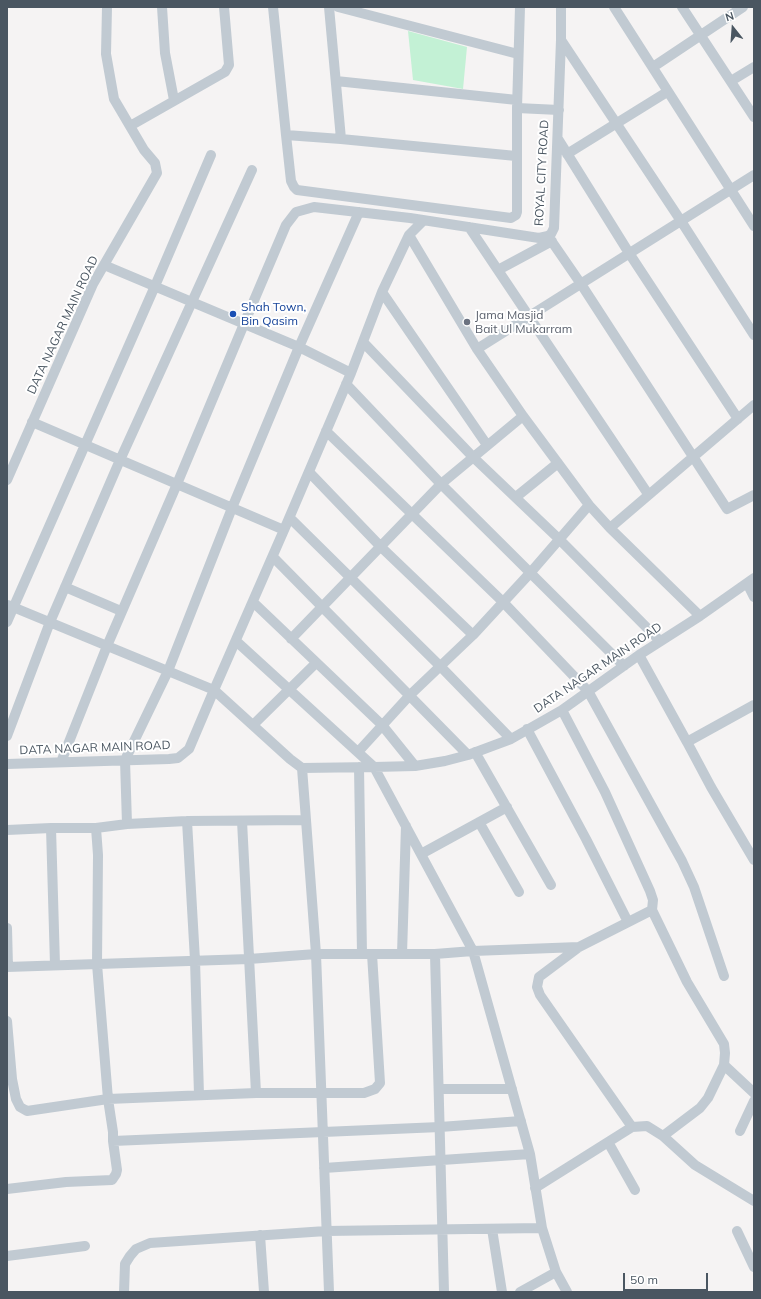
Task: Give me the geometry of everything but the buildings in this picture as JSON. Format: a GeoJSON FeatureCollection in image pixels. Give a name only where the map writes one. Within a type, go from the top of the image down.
{"type":"FeatureCollection","features":[{"type":"Feature","properties":{"kind":"street","name":"DATA NAGAR MAIN ROAD"},"geometry":{"type":"LineString","coordinates":[[7,480],[94,284],[157,173],[155,163],[144,150],[114,99],[106,54],[107,7]]}},
{"type":"Feature","properties":{"kind":"street"},"geometry":{"type":"LineString","coordinates":[[162,7],[165,53],[174,100]]}},
{"type":"Feature","properties":{"kind":"street"},"geometry":{"type":"LineString","coordinates":[[130,126],[225,72],[229,65],[224,7]]}},
{"type":"Feature","properties":{"kind":"street"},"geometry":{"type":"LineString","coordinates":[[273,7],[291,181],[292,185],[297,190],[511,218],[516,215],[517,212],[516,156],[520,7]]}},
{"type":"Feature","properties":{"kind":"street"},"geometry":{"type":"LineString","coordinates":[[329,7],[341,139]]}},
{"type":"Feature","properties":{"kind":"street"},"geometry":{"type":"LineString","coordinates":[[338,7],[518,54]]}},
{"type":"Feature","properties":{"kind":"street","name":"ROYAL CITY ROAD"},"geometry":{"type":"LineString","coordinates":[[61,762],[106,646],[177,484],[286,225],[296,212],[314,207],[410,218],[550,239],[554,228],[559,110],[561,7]]}},
{"type":"Feature","properties":{"kind":"street"},"geometry":{"type":"LineString","coordinates":[[614,7],[754,226]]}},
{"type":"Feature","properties":{"kind":"street"},"geometry":{"type":"LineString","coordinates":[[682,7],[754,117]]}},
{"type":"Feature","properties":{"kind":"street"},"geometry":{"type":"LineString","coordinates":[[653,67],[743,7]]}},
{"type":"Feature","properties":{"kind":"street"},"geometry":{"type":"LineString","coordinates":[[561,40],[681,221],[754,335]]}},
{"type":"Feature","properties":{"kind":"street"},"geometry":{"type":"LineString","coordinates":[[731,81],[754,66]]}},
{"type":"Feature","properties":{"kind":"street"},"geometry":{"type":"LineString","coordinates":[[336,81],[559,110]]}},
{"type":"Feature","properties":{"kind":"street"},"geometry":{"type":"LineString","coordinates":[[567,154],[667,92]]}},
{"type":"Feature","properties":{"kind":"street"},"geometry":{"type":"LineString","coordinates":[[286,135],[516,156]]}},
{"type":"Feature","properties":{"kind":"street"},"geometry":{"type":"LineString","coordinates":[[558,139],[629,253],[738,419]]}},
{"type":"Feature","properties":{"kind":"street"},"geometry":{"type":"LineString","coordinates":[[7,622],[10,606],[155,286],[211,155]]}},
{"type":"Feature","properties":{"kind":"street"},"geometry":{"type":"LineString","coordinates":[[7,736],[50,622],[65,587],[120,460],[252,170]]}},
{"type":"Feature","properties":{"kind":"street"},"geometry":{"type":"LineString","coordinates":[[477,349],[754,175]]}},
{"type":"Feature","properties":{"kind":"street"},"geometry":{"type":"LineString","coordinates":[[127,824],[125,760],[168,671],[232,508],[299,347],[359,212]]}},
{"type":"Feature","properties":{"kind":"street","name":"DATA NAGAR MAIN ROAD"},"geometry":{"type":"LineString","coordinates":[[7,764],[169,759],[178,758],[190,748],[290,518],[351,373],[382,292],[409,235],[423,221]]}},
{"type":"Feature","properties":{"kind":"street"},"geometry":{"type":"LineString","coordinates":[[469,227],[648,494]]}},
{"type":"Feature","properties":{"kind":"street"},"geometry":{"type":"LineString","coordinates":[[409,235],[477,349],[523,416],[589,505],[610,528],[700,616]]}},
{"type":"Feature","properties":{"kind":"street"},"geometry":{"type":"LineString","coordinates":[[498,270],[550,239],[581,284],[727,509],[754,495]]}},
{"type":"Feature","properties":{"kind":"street"},"geometry":{"type":"LineString","coordinates":[[104,265],[299,347],[351,373]]}},
{"type":"Feature","properties":{"kind":"street"},"geometry":{"type":"LineString","coordinates":[[382,292],[487,445]]}},
{"type":"Feature","properties":{"kind":"street"},"geometry":{"type":"LineString","coordinates":[[363,342],[473,456],[559,539],[660,641]]}},
{"type":"Feature","properties":{"kind":"street"},"geometry":{"type":"LineString","coordinates":[[346,384],[441,484],[624,666]]}},
{"type":"Feature","properties":{"kind":"street"},"geometry":{"type":"LineString","coordinates":[[610,528],[754,405]]}},
{"type":"Feature","properties":{"kind":"street"},"geometry":{"type":"LineString","coordinates":[[291,639],[441,484],[523,416]]}},
{"type":"Feature","properties":{"kind":"street"},"geometry":{"type":"LineString","coordinates":[[32,422],[284,530]]}},
{"type":"Feature","properties":{"kind":"street"},"geometry":{"type":"LineString","coordinates":[[326,431],[503,602],[588,691],[685,867],[694,887],[724,976]]}},
{"type":"Feature","properties":{"kind":"street"},"geometry":{"type":"LineString","coordinates":[[516,497],[558,463]]}},
{"type":"Feature","properties":{"kind":"street"},"geometry":{"type":"LineString","coordinates":[[309,472],[381,546],[473,635]]}},
{"type":"Feature","properties":{"kind":"street"},"geometry":{"type":"LineString","coordinates":[[358,752],[410,695],[473,635],[531,572],[589,505]]}},
{"type":"Feature","properties":{"kind":"street"},"geometry":{"type":"LineString","coordinates":[[290,518],[511,738]]}},
{"type":"Feature","properties":{"kind":"street"},"geometry":{"type":"LineString","coordinates":[[273,557],[410,695],[472,753],[507,807],[551,885]]}},
{"type":"Feature","properties":{"kind":"street","name":"DATA NAGAR MAIN ROAD"},"geometry":{"type":"LineString","coordinates":[[302,768],[415,766],[445,761],[472,753],[511,738],[562,710],[639,655],[700,616],[750,580]]}},
{"type":"Feature","properties":{"kind":"street"},"geometry":{"type":"LineString","coordinates":[[750,580],[754,597]]}},
{"type":"Feature","properties":{"kind":"street"},"geometry":{"type":"LineString","coordinates":[[65,587],[121,612]]}},
{"type":"Feature","properties":{"kind":"street"},"geometry":{"type":"LineString","coordinates":[[253,602],[382,725],[415,766]]}},
{"type":"Feature","properties":{"kind":"street"},"geometry":{"type":"LineString","coordinates":[[10,606],[214,690],[290,759],[302,768],[316,954],[329,1292]]}},
{"type":"Feature","properties":{"kind":"street"},"geometry":{"type":"LineString","coordinates":[[236,641],[374,767],[473,951],[530,1154],[542,1228],[556,1272],[567,1292]]}},
{"type":"Feature","properties":{"kind":"street"},"geometry":{"type":"LineString","coordinates":[[639,655],[688,742],[711,787],[753,855]]}},
{"type":"Feature","properties":{"kind":"street"},"geometry":{"type":"LineString","coordinates":[[253,726],[316,662]]}},
{"type":"Feature","properties":{"kind":"street"},"geometry":{"type":"LineString","coordinates":[[688,742],[754,705]]}},
{"type":"Feature","properties":{"kind":"street"},"geometry":{"type":"LineString","coordinates":[[562,710],[605,792],[650,891],[653,900],[652,910],[687,982],[724,1044],[724,1065],[708,1098],[700,1108],[663,1136]]}},
{"type":"Feature","properties":{"kind":"street"},"geometry":{"type":"LineString","coordinates":[[527,730],[586,839],[628,922]]}},
{"type":"Feature","properties":{"kind":"street"},"geometry":{"type":"LineString","coordinates":[[359,767],[362,954]]}},
{"type":"Feature","properties":{"kind":"street"},"geometry":{"type":"LineString","coordinates":[[421,854],[507,807]]}},
{"type":"Feature","properties":{"kind":"street"},"geometry":{"type":"LineString","coordinates":[[7,830],[96,828],[127,824],[187,821],[306,820]]}},
{"type":"Feature","properties":{"kind":"street"},"geometry":{"type":"LineString","coordinates":[[187,821],[195,960],[199,1095]]}},
{"type":"Feature","properties":{"kind":"street"},"geometry":{"type":"LineString","coordinates":[[242,821],[256,1093]]}},
{"type":"Feature","properties":{"kind":"street"},"geometry":{"type":"LineString","coordinates":[[479,822],[519,892]]}},
{"type":"Feature","properties":{"kind":"street"},"geometry":{"type":"LineString","coordinates":[[402,954],[406,826]]}},
{"type":"Feature","properties":{"kind":"street"},"geometry":{"type":"LineString","coordinates":[[51,828],[55,965]]}},
{"type":"Feature","properties":{"kind":"street"},"geometry":{"type":"LineString","coordinates":[[7,1189],[66,1182],[112,1180],[115,1177],[117,1170],[108,1100],[97,964],[98,855],[96,828]]}},
{"type":"Feature","properties":{"kind":"street"},"geometry":{"type":"LineString","coordinates":[[632,1127],[548,1007],[537,988],[539,977],[579,947],[652,910]]}},
{"type":"Feature","properties":{"kind":"street"},"geometry":{"type":"LineString","coordinates":[[7,928],[8,967],[316,954],[435,954],[579,947]]}},
{"type":"Feature","properties":{"kind":"street"},"geometry":{"type":"LineString","coordinates":[[7,1021],[12,1079],[16,1099],[21,1108],[26,1112],[108,1100],[256,1093],[364,1093],[375,1089],[380,1083],[372,954]]}},
{"type":"Feature","properties":{"kind":"street"},"geometry":{"type":"LineString","coordinates":[[435,954],[444,1292]]}},
{"type":"Feature","properties":{"kind":"street"},"geometry":{"type":"LineString","coordinates":[[724,1065],[754,1093]]}},
{"type":"Feature","properties":{"kind":"street"},"geometry":{"type":"LineString","coordinates":[[439,1089],[512,1089]]}},
{"type":"Feature","properties":{"kind":"street"},"geometry":{"type":"LineString","coordinates":[[740,1131],[754,1101]]}},
{"type":"Feature","properties":{"kind":"street"},"geometry":{"type":"LineString","coordinates":[[113,1141],[440,1127],[521,1121]]}},
{"type":"Feature","properties":{"kind":"street"},"geometry":{"type":"LineString","coordinates":[[535,1188],[632,1127],[647,1126],[663,1136],[695,1165],[754,1201]]}},
{"type":"Feature","properties":{"kind":"street"},"geometry":{"type":"LineString","coordinates":[[608,1142],[635,1190]]}},
{"type":"Feature","properties":{"kind":"street"},"geometry":{"type":"LineString","coordinates":[[324,1168],[530,1154]]}},
{"type":"Feature","properties":{"kind":"street"},"geometry":{"type":"LineString","coordinates":[[124,1292],[125,1264],[136,1249],[150,1243],[326,1231],[542,1228]]}},
{"type":"Feature","properties":{"kind":"street"},"geometry":{"type":"LineString","coordinates":[[492,1229],[502,1292]]}},
{"type":"Feature","properties":{"kind":"street"},"geometry":{"type":"LineString","coordinates":[[737,1231],[754,1267]]}},
{"type":"Feature","properties":{"kind":"street"},"geometry":{"type":"LineString","coordinates":[[260,1235],[264,1292]]}},
{"type":"Feature","properties":{"kind":"street"},"geometry":{"type":"LineString","coordinates":[[7,1256],[85,1246]]}},
{"type":"Feature","properties":{"kind":"street"},"geometry":{"type":"LineString","coordinates":[[520,1292],[556,1272]]}},
{"type":"Feature","properties":{"kind":"green space"},"geometry":{"type":"Polygon","coordinates":[[[408,31],[467,47],[463,89],[413,80],[408,31]]]}},
{"type":"Feature","properties":{"kind":"place","name":"Shah Town, Bin Qasim"},"geometry":{"type":"Point","coordinates":[233,314]}},
{"type":"Feature","properties":{"kind":"place","name":"Jama Masjid Bait Ul Mukarram"},"geometry":{"type":"Point","coordinates":[467,322]}}]}
